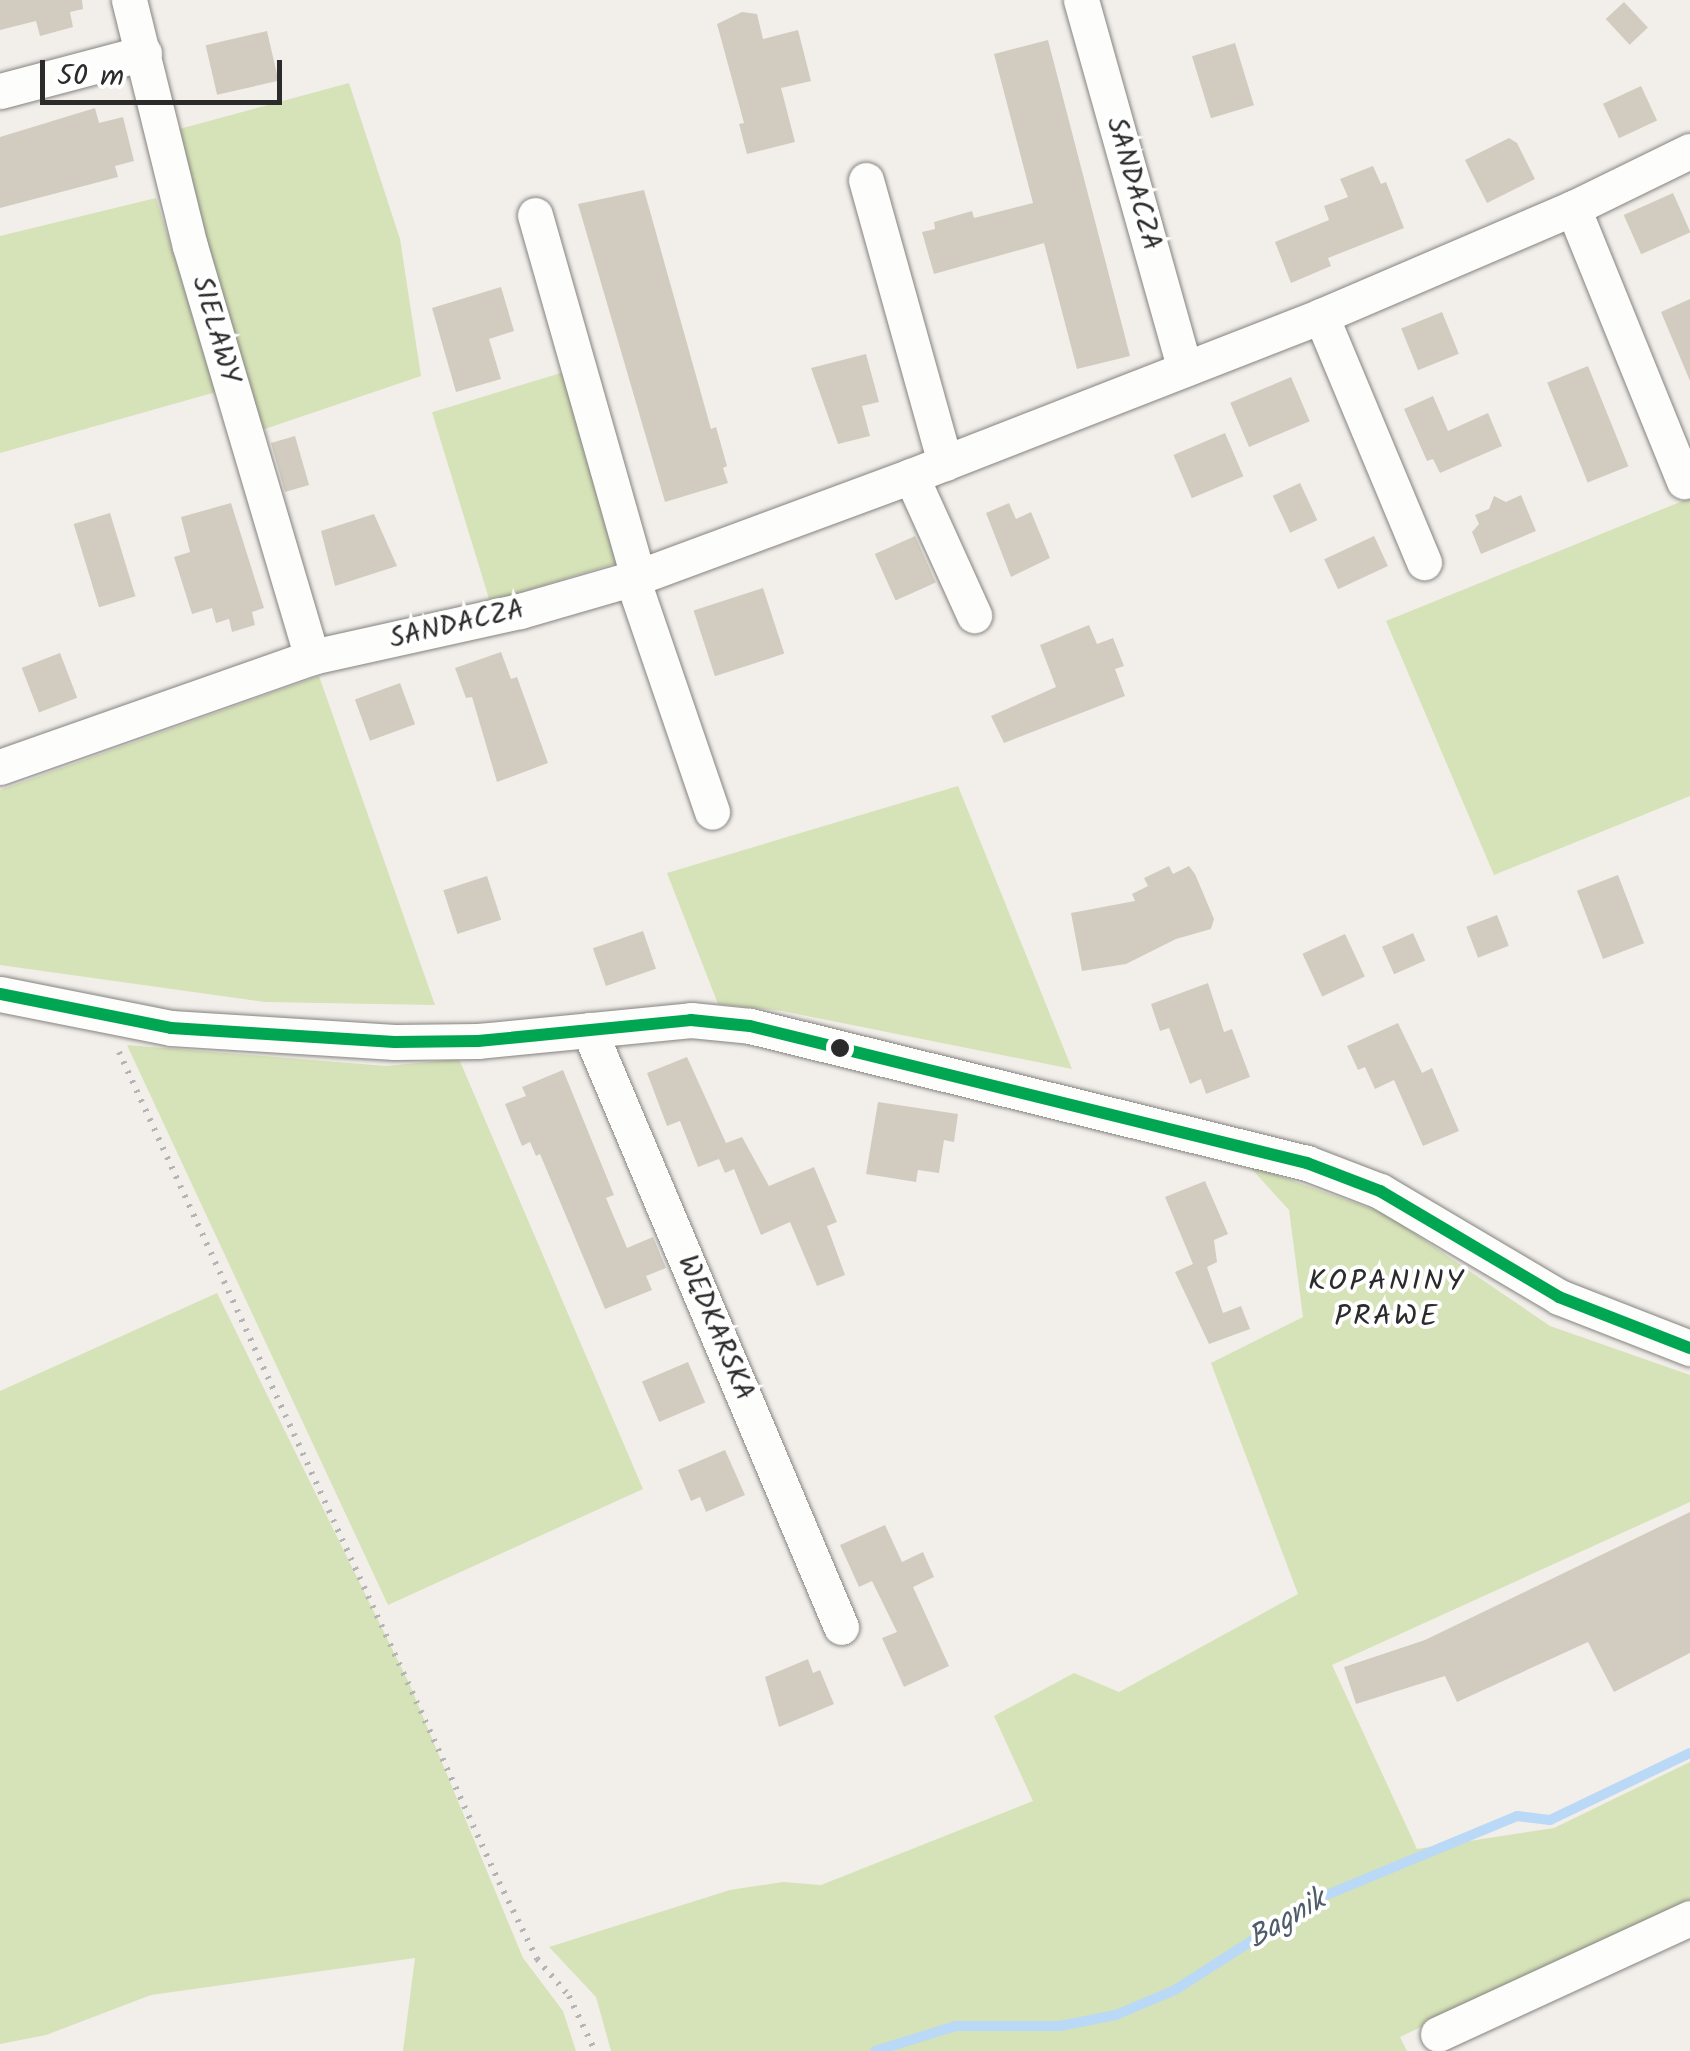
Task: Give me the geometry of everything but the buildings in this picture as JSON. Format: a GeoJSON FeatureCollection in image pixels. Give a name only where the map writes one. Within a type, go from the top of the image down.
{"type":"FeatureCollection","features":[{"type":"Feature","properties":{"kind":"street","name":"SIELAWY"},"geometry":{"type":"LineString","coordinates":[[129,0],[190,246],[312,658]]}},
{"type":"Feature","properties":{"kind":"street","name":"SANDACZA"},"geometry":{"type":"LineString","coordinates":[[1081,0],[1185,369]]}},
{"type":"Feature","properties":{"kind":"street"},"geometry":{"type":"LineString","coordinates":[[0,90],[144,53]]}},
{"type":"Feature","properties":{"kind":"street","name":"SANDACZA"},"geometry":{"type":"LineString","coordinates":[[0,767],[312,658],[520,611],[635,578],[911,476],[1321,316],[1573,208],[1690,151]]}},
{"type":"Feature","properties":{"kind":"street"},"geometry":{"type":"LineString","coordinates":[[866,180],[945,463]]}},
{"type":"Feature","properties":{"kind":"street"},"geometry":{"type":"LineString","coordinates":[[1573,208],[1684,481]]}},
{"type":"Feature","properties":{"kind":"street"},"geometry":{"type":"LineString","coordinates":[[536,214],[635,578],[712,812]]}},
{"type":"Feature","properties":{"kind":"street"},"geometry":{"type":"LineString","coordinates":[[1321,316],[1424,562]]}},
{"type":"Feature","properties":{"kind":"street"},"geometry":{"type":"LineString","coordinates":[[911,476],[974,614]]}},
{"type":"Feature","properties":{"kind":"street"},"geometry":{"type":"LineString","coordinates":[[0,994],[171,1028],[395,1042],[478,1041],[691,1020],[736,1023],[1307,1164],[1380,1191],[1559,1297],[1690,1348]]}},
{"type":"Feature","properties":{"kind":"street","name":"WĘDKARSKA"},"geometry":{"type":"LineString","coordinates":[[590,1030],[840,1626]]}},
{"type":"Feature","properties":{"kind":"street"},"geometry":{"type":"LineString","coordinates":[[1438,2034],[1690,1918]]}},
{"type":"Feature","properties":{"kind":"path"},"geometry":{"type":"LineString","coordinates":[[101,1017],[231,1291],[498,1882],[537,1959],[569,1996],[595,2051]]}},
{"type":"Feature","properties":{"kind":"green space"},"geometry":{"type":"Polygon","coordinates":[[[349,83],[400,239],[421,376],[256,432],[172,131],[349,83]]]}},
{"type":"Feature","properties":{"kind":"green space"},"geometry":{"type":"Polygon","coordinates":[[[156,198],[216,392],[0,453],[0,236],[156,198]]]}},
{"type":"Feature","properties":{"kind":"green space"},"geometry":{"type":"Polygon","coordinates":[[[564,372],[622,561],[490,602],[432,412],[564,372]]]}},
{"type":"Feature","properties":{"kind":"green space"},"geometry":{"type":"Polygon","coordinates":[[[1690,498],[1690,796],[1494,875],[1386,621],[1690,498]]]}},
{"type":"Feature","properties":{"kind":"green space"},"geometry":{"type":"Polygon","coordinates":[[[319,676],[435,1005],[265,1002],[0,965],[0,790],[319,676]]]}},
{"type":"Feature","properties":{"kind":"green space"},"geometry":{"type":"Polygon","coordinates":[[[958,786],[1072,1069],[782,1011],[718,1004],[667,873],[958,786]]]}},
{"type":"Feature","properties":{"kind":"green space"},"geometry":{"type":"Polygon","coordinates":[[[127,1045],[386,1066],[459,1059],[643,1489],[388,1605],[127,1045]]]}},
{"type":"Feature","properties":{"kind":"green space"},"geometry":{"type":"Polygon","coordinates":[[[1248,1165],[1386,1214],[1550,1326],[1690,1375],[1690,1502],[1332,1665],[1417,1849],[1554,1828],[1690,1762],[1690,1899],[1400,2037],[1407,2051],[611,2051],[596,1997],[549,1947],[730,1890],[783,1882],[821,1885],[1033,1801],[994,1716],[1074,1673],[1119,1692],[1298,1594],[1211,1363],[1303,1317],[1289,1210],[1248,1165]]]}},
{"type":"Feature","properties":{"kind":"green space"},"geometry":{"type":"Polygon","coordinates":[[[217,1293],[409,1683],[523,1958],[563,2011],[576,2051],[403,2051],[415,1958],[151,1995],[46,2035],[0,2044],[0,1391],[217,1293]]]}},
{"type":"Feature","properties":{"kind":"waterway","name":"Bagnik"},"geometry":{"type":"LineString","coordinates":[[875,2051],[956,2026],[1060,2026],[1116,2015],[1175,1990],[1317,1899],[1517,1816],[1550,1820],[1690,1753]]}},
{"type":"Feature","properties":{"kind":"transit line"},"geometry":{"type":"LineString","coordinates":[[0,994],[171,1028],[395,1042],[478,1041],[691,1020],[750,1026],[1307,1163],[1380,1191],[1559,1297],[1690,1348]]}},
{"type":"Feature","properties":{"kind":"district","name":"KOPANINY PRAWE"},"geometry":{"type":"Point","coordinates":[1387,1299]}}]}
